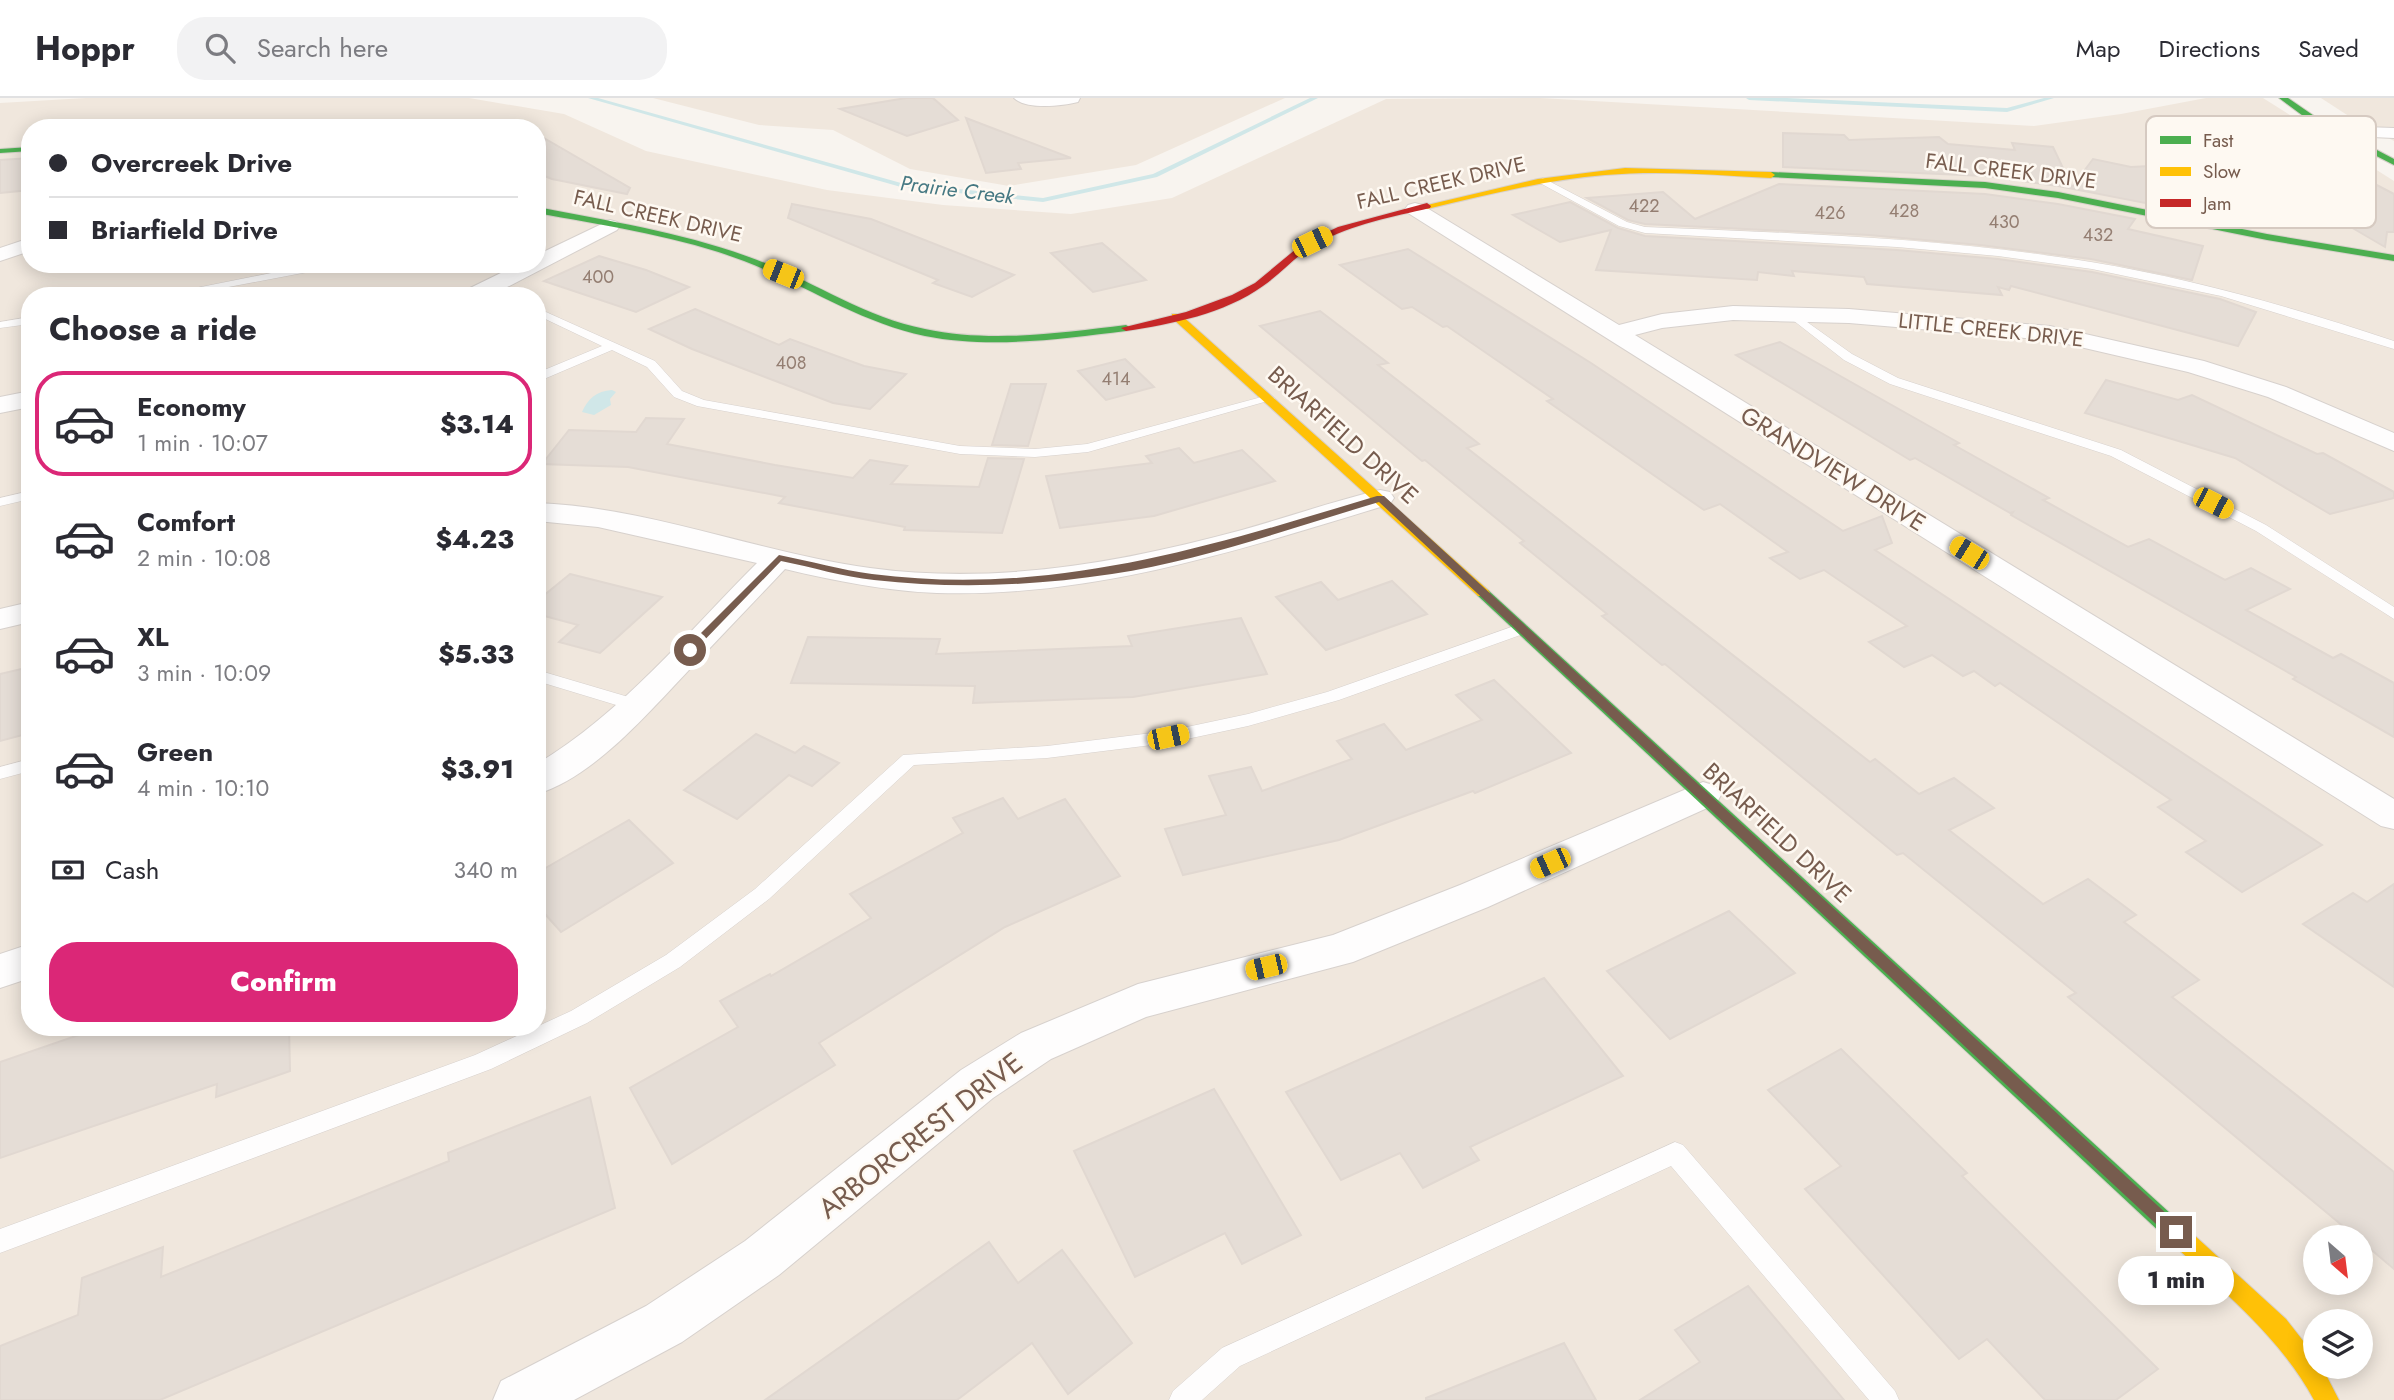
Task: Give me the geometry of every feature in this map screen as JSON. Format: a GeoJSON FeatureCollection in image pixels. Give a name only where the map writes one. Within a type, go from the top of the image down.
{"type":"FeatureCollection","features":[{"type":"Feature","properties":{"kind":"street"},"geometry":{"type":"LineString","coordinates":[[1022,98],[1072,98]]}},
{"type":"Feature","properties":{"kind":"street"},"geometry":{"type":"LineString","coordinates":[[2283,98],[2322,116]]}},
{"type":"Feature","properties":{"kind":"street"},"geometry":{"type":"LineString","coordinates":[[2376,132],[2394,133]]}},
{"type":"Feature","properties":{"kind":"street"},"geometry":{"type":"LineString","coordinates":[[2376,134],[2394,144]]}},
{"type":"Feature","properties":{"kind":"street"},"geometry":{"type":"LineString","coordinates":[[0,151],[21,150]]}},
{"type":"Feature","properties":{"kind":"street"},"geometry":{"type":"LineString","coordinates":[[2376,150],[2394,162]]}},
{"type":"Feature","properties":{"kind":"street","name":"FALL CREEK DRIVE"},"geometry":{"type":"LineString","coordinates":[[546,212],[679,239],[744,258],[803,282],[865,315],[910,328],[963,337],[1055,337],[1147,325],[1250,290],[1312,242],[1362,220],[1543,181],[1606,173],[1672,171],[1984,186],[2058,195],[2146,213]]}},
{"type":"Feature","properties":{"kind":"street","name":"GRANDVIEW DRIVE"},"geometry":{"type":"LineString","coordinates":[[1415,209],[2394,816]]}},
{"type":"Feature","properties":{"kind":"street"},"geometry":{"type":"LineString","coordinates":[[546,259],[610,226]]}},
{"type":"Feature","properties":{"kind":"street","name":"FALL CREEK DRIVE"},"geometry":{"type":"LineString","coordinates":[[2222,228],[2394,258]]}},
{"type":"Feature","properties":{"kind":"street"},"geometry":{"type":"LineString","coordinates":[[0,255],[21,247]]}},
{"type":"Feature","properties":{"kind":"street"},"geometry":{"type":"LineString","coordinates":[[498,287],[522,273]]}},
{"type":"Feature","properties":{"kind":"street","name":"LITTLE CREEK DRIVE"},"geometry":{"type":"LineString","coordinates":[[1614,334],[1662,321],[1711,314],[1793,315],[2050,333],[2112,345],[2194,366],[2277,392],[2394,443]]}},
{"type":"Feature","properties":{"kind":"street","name":"BRIARFIELD DRIVE"},"geometry":{"type":"LineString","coordinates":[[1176,316],[1380,498],[2278,1327],[2309,1367],[2327,1400]]}},
{"type":"Feature","properties":{"kind":"street"},"geometry":{"type":"LineString","coordinates":[[0,405],[21,401]]}},
{"type":"Feature","properties":{"kind":"street"},"geometry":{"type":"LineString","coordinates":[[546,513],[593,517],[871,577],[1006,584],[1114,571],[1213,548],[1380,498]]}},
{"type":"Feature","properties":{"kind":"street"},"geometry":{"type":"LineString","coordinates":[[546,775],[581,754],[636,705],[779,558]]}},
{"type":"Feature","properties":{"kind":"street"},"geometry":{"type":"LineString","coordinates":[[0,619],[21,614]]}},
{"type":"Feature","properties":{"kind":"street","name":"ARBORCREST DRIVE"},"geometry":{"type":"LineString","coordinates":[[520,1400],[664,1324],[762,1258],[977,1084],[1036,1046],[1138,1002],[1339,950],[1474,896],[1703,795]]}},
{"type":"Feature","properties":{"kind":"street"},"geometry":{"type":"LineString","coordinates":[[0,971],[21,964]]}},
{"type":"Feature","properties":{"kind":"lane"},"geometry":{"type":"LineString","coordinates":[[1543,181],[1623,224],[1645,230],[1881,242],[2049,259],[2143,276],[2252,301],[2394,345]]}},
{"type":"Feature","properties":{"kind":"lane"},"geometry":{"type":"LineString","coordinates":[[210,287],[286,273]]}},
{"type":"Feature","properties":{"kind":"lane"},"geometry":{"type":"LineString","coordinates":[[546,315],[651,364],[678,394],[701,403],[960,450],[1035,453],[1088,448],[1269,399]]}},
{"type":"Feature","properties":{"kind":"lane"},"geometry":{"type":"LineString","coordinates":[[1793,315],[1848,357],[1894,382],[2116,453],[2260,528],[2394,614]]}},
{"type":"Feature","properties":{"kind":"lane"},"geometry":{"type":"LineString","coordinates":[[0,325],[21,322]]}},
{"type":"Feature","properties":{"kind":"lane"},"geometry":{"type":"LineString","coordinates":[[546,373],[612,346]]}},
{"type":"Feature","properties":{"kind":"lane"},"geometry":{"type":"LineString","coordinates":[[0,502],[21,497]]}},
{"type":"Feature","properties":{"kind":"lane"},"geometry":{"type":"LineString","coordinates":[[546,1032],[579,1017],[673,961],[762,894],[909,759],[1048,752],[1168,737],[1248,720],[1333,696],[1520,629]]}},
{"type":"Feature","properties":{"kind":"lane"},"geometry":{"type":"LineString","coordinates":[[546,679],[636,705]]}},
{"type":"Feature","properties":{"kind":"lane"},"geometry":{"type":"LineString","coordinates":[[0,773],[21,767]]}},
{"type":"Feature","properties":{"kind":"lane"},"geometry":{"type":"LineString","coordinates":[[0,1241],[483,1062],[538,1036]]}},
{"type":"Feature","properties":{"kind":"lane"},"geometry":{"type":"LineString","coordinates":[[1182,1400],[1231,1357],[1675,1153],[1886,1400]]}},
{"type":"Feature","properties":{"kind":"shaded area"},"geometry":{"type":"Polygon","coordinates":[[[86,98],[469,98],[564,114],[646,151],[827,190],[943,205],[1071,214],[1172,198],[1386,99],[1540,98],[2034,126],[2121,114],[2206,98],[2263,98],[2291,116],[2146,116],[2146,228],[2376,228],[2376,170],[2394,181],[2394,1400],[0,1400],[0,103],[86,98]]]}},
{"type":"Feature","properties":{"kind":"shaded area"},"geometry":{"type":"Polygon","coordinates":[[[653,98],[1285,98],[1136,165],[1009,186],[910,169],[833,130],[759,125],[653,98]]]}},
{"type":"Feature","properties":{"kind":"shaded area"},"geometry":{"type":"Polygon","coordinates":[[[2321,98],[2394,98],[2394,141],[2376,132],[2376,116],[2349,116],[2321,98]]]}},
{"type":"Feature","properties":{"kind":"shaded area"},"geometry":{"type":"Polygon","coordinates":[[[612,390],[616,392],[610,399],[611,405],[594,415],[582,412],[593,396],[612,390]]]}},
{"type":"Feature","properties":{"kind":"building"},"geometry":{"type":"Polygon","coordinates":[[[906,98],[933,98],[958,120],[907,136],[840,109],[906,98]]]}},
{"type":"Feature","properties":{"kind":"building"},"geometry":{"type":"Polygon","coordinates":[[[966,118],[1071,158],[1018,163],[1021,169],[986,173],[966,118]]]}},
{"type":"Feature","properties":{"kind":"building"},"geometry":{"type":"Polygon","coordinates":[[[1783,133],[1844,135],[1849,140],[1939,137],[1948,144],[2015,150],[2012,143],[2053,147],[2072,187],[2093,159],[2131,167],[2146,166],[2146,201],[1985,176],[1783,167],[1783,133]]]}},
{"type":"Feature","properties":{"kind":"building"},"geometry":{"type":"Polygon","coordinates":[[[546,139],[630,188],[627,194],[546,177],[546,139]]]}},
{"type":"Feature","properties":{"kind":"building"},"geometry":{"type":"Polygon","coordinates":[[[21,159],[21,191],[0,193],[0,160],[21,159]]]}},
{"type":"Feature","properties":{"kind":"building"},"geometry":{"type":"Polygon","coordinates":[[[1779,184],[1985,194],[2058,204],[2135,219],[2128,229],[2203,246],[2192,280],[2091,259],[1980,245],[1869,235],[1645,224],[1628,220],[1587,198],[1663,192],[1695,219],[1779,184]]]}},
{"type":"Feature","properties":{"kind":"building"},"geometry":{"type":"Polygon","coordinates":[[[2376,185],[2394,194],[2394,232],[2387,232],[2385,247],[2352,228],[2376,228],[2376,185]]]}},
{"type":"Feature","properties":{"kind":"building"},"geometry":{"type":"Polygon","coordinates":[[[1570,202],[1618,228],[1645,236],[1897,250],[1998,259],[2092,272],[2220,299],[2256,312],[2238,346],[2011,286],[2009,290],[1998,287],[2002,295],[1867,284],[1864,277],[1792,271],[1794,276],[1758,272],[1757,280],[1596,270],[1611,230],[1560,242],[1513,215],[1570,202]]]}},
{"type":"Feature","properties":{"kind":"building"},"geometry":{"type":"Polygon","coordinates":[[[792,204],[871,219],[1014,275],[972,297],[933,283],[938,280],[788,218],[792,204]]]}},
{"type":"Feature","properties":{"kind":"building"},"geometry":{"type":"Polygon","coordinates":[[[1102,243],[1146,280],[1093,292],[1051,253],[1102,243]]]}},
{"type":"Feature","properties":{"kind":"building"},"geometry":{"type":"Polygon","coordinates":[[[1408,249],[1591,363],[1843,531],[1882,516],[1892,543],[1875,550],[2322,845],[2242,892],[2186,852],[2206,841],[2158,807],[2171,800],[2000,683],[1995,686],[1974,671],[1963,676],[1932,655],[1904,667],[1869,642],[1907,626],[1824,570],[1800,579],[1770,558],[1788,552],[1720,504],[1704,510],[1547,401],[1553,399],[1447,326],[1443,327],[1412,307],[1402,309],[1340,265],[1408,249]]]}},
{"type":"Feature","properties":{"kind":"building"},"geometry":{"type":"Polygon","coordinates":[[[599,256],[689,287],[636,312],[544,281],[599,256]]]}},
{"type":"Feature","properties":{"kind":"building"},"geometry":{"type":"Polygon","coordinates":[[[695,309],[779,345],[790,339],[864,366],[906,374],[870,409],[833,403],[692,349],[649,329],[695,309]]]}},
{"type":"Feature","properties":{"kind":"building"},"geometry":{"type":"Polygon","coordinates":[[[1320,311],[1388,363],[1378,365],[1479,444],[1467,448],[1870,762],[1875,759],[1919,794],[1954,778],[1994,808],[1949,830],[2043,904],[2088,879],[2136,915],[2124,922],[2199,980],[2172,997],[2394,1172],[2394,1269],[2373,1251],[2373,1225],[2342,1225],[2068,997],[2076,993],[1903,853],[1897,855],[1665,664],[1662,665],[1602,616],[1607,614],[1520,543],[1524,541],[1425,460],[1422,461],[1260,326],[1320,311]]]}},
{"type":"Feature","properties":{"kind":"building"},"geometry":{"type":"Polygon","coordinates":[[[1780,342],[1959,443],[1954,445],[2049,498],[2043,500],[2128,547],[2149,539],[2225,580],[2251,568],[2290,589],[2246,610],[2333,658],[2341,654],[2394,683],[2394,737],[2293,679],[2296,677],[2011,515],[2013,512],[2010,513],[1915,458],[1910,460],[1736,355],[1780,342]]]}},
{"type":"Feature","properties":{"kind":"building"},"geometry":{"type":"Polygon","coordinates":[[[1125,359],[1154,387],[1106,400],[1078,371],[1125,359]]]}},
{"type":"Feature","properties":{"kind":"building"},"geometry":{"type":"Polygon","coordinates":[[[2106,380],[2178,400],[2192,395],[2317,454],[2323,453],[2394,492],[2394,498],[2330,514],[2235,458],[2085,413],[2106,380]]]}},
{"type":"Feature","properties":{"kind":"building"},"geometry":{"type":"Polygon","coordinates":[[[1011,384],[1046,384],[1028,446],[992,445],[1011,384]]]}},
{"type":"Feature","properties":{"kind":"building"},"geometry":{"type":"Polygon","coordinates":[[[646,418],[684,419],[667,444],[853,478],[870,460],[907,466],[891,484],[979,487],[988,458],[1024,459],[1002,533],[904,530],[905,527],[779,503],[785,497],[628,467],[546,464],[546,459],[569,430],[636,432],[646,418]]]}},
{"type":"Feature","properties":{"kind":"building"},"geometry":{"type":"Polygon","coordinates":[[[1179,448],[1194,463],[1242,450],[1275,481],[1154,516],[1060,528],[1046,476],[1152,463],[1146,456],[1179,448]]]}},
{"type":"Feature","properties":{"kind":"building"},"geometry":{"type":"Polygon","coordinates":[[[570,574],[662,597],[600,653],[559,642],[578,625],[546,616],[546,594],[570,574]]]}},
{"type":"Feature","properties":{"kind":"building"},"geometry":{"type":"Polygon","coordinates":[[[1392,581],[1427,614],[1326,650],[1276,597],[1321,582],[1338,600],[1392,581]]]}},
{"type":"Feature","properties":{"kind":"building"},"geometry":{"type":"Polygon","coordinates":[[[1241,618],[1267,674],[1133,697],[973,703],[975,686],[791,683],[808,637],[940,639],[936,654],[1132,646],[1128,636],[1241,618]]]}},
{"type":"Feature","properties":{"kind":"building"},"geometry":{"type":"Polygon","coordinates":[[[21,669],[21,735],[0,741],[0,674],[21,669]]]}},
{"type":"Feature","properties":{"kind":"building"},"geometry":{"type":"Polygon","coordinates":[[[1494,680],[1571,753],[1475,793],[1473,791],[1339,840],[1183,875],[1165,829],[1226,815],[1209,776],[1251,767],[1262,791],[1352,759],[1337,741],[1384,724],[1406,750],[1482,720],[1456,695],[1494,680]]]}},
{"type":"Feature","properties":{"kind":"building"},"geometry":{"type":"Polygon","coordinates":[[[756,734],[795,753],[804,746],[839,763],[812,786],[789,775],[737,819],[684,790],[756,734]]]}},
{"type":"Feature","properties":{"kind":"building"},"geometry":{"type":"Polygon","coordinates":[[[1003,798],[1018,819],[1065,799],[1120,876],[1005,927],[819,1043],[835,1065],[672,1164],[630,1088],[738,1027],[720,1001],[770,974],[771,976],[871,918],[850,894],[963,833],[953,818],[1003,798]]]}},
{"type":"Feature","properties":{"kind":"building"},"geometry":{"type":"Polygon","coordinates":[[[629,820],[673,863],[561,932],[546,915],[546,868],[629,820]]]}},
{"type":"Feature","properties":{"kind":"building"},"geometry":{"type":"Polygon","coordinates":[[[2394,884],[2394,987],[2303,924],[2353,893],[2367,902],[2394,884]]]}},
{"type":"Feature","properties":{"kind":"building"},"geometry":{"type":"Polygon","coordinates":[[[1729,911],[1795,973],[1670,1039],[1607,971],[1729,911]]]}},
{"type":"Feature","properties":{"kind":"building"},"geometry":{"type":"Polygon","coordinates":[[[1544,978],[1623,1076],[1470,1147],[1479,1160],[1423,1188],[1400,1153],[1341,1180],[1286,1092],[1544,978]]]}},
{"type":"Feature","properties":{"kind":"building"},"geometry":{"type":"Polygon","coordinates":[[[76,1036],[289,1036],[290,1071],[216,1097],[217,1084],[0,1158],[0,1062],[76,1036]]]}},
{"type":"Feature","properties":{"kind":"building"},"geometry":{"type":"Polygon","coordinates":[[[1841,1049],[1967,1173],[1962,1176],[2158,1369],[2116,1400],[2045,1400],[1987,1339],[1959,1359],[1805,1189],[1841,1166],[1768,1090],[1841,1049]]]}},
{"type":"Feature","properties":{"kind":"building"},"geometry":{"type":"Polygon","coordinates":[[[1214,1089],[1301,1235],[1242,1264],[1225,1233],[1135,1277],[1074,1151],[1214,1089]]]}},
{"type":"Feature","properties":{"kind":"building"},"geometry":{"type":"Polygon","coordinates":[[[590,1097],[615,1208],[160,1400],[0,1400],[0,1346],[78,1315],[82,1278],[163,1247],[161,1277],[449,1161],[448,1153],[590,1097]]]}},
{"type":"Feature","properties":{"kind":"building"},"geometry":{"type":"Polygon","coordinates":[[[989,1242],[1018,1283],[1062,1250],[1132,1343],[1068,1394],[1032,1343],[957,1400],[765,1400],[989,1242]]]}},
{"type":"Feature","properties":{"kind":"building"},"geometry":{"type":"Polygon","coordinates":[[[1748,1286],[1844,1400],[1640,1400],[1700,1362],[1675,1330],[1748,1286]]]}},
{"type":"Feature","properties":{"kind":"building"},"geometry":{"type":"Polygon","coordinates":[[[1564,1343],[1596,1400],[1426,1400],[1426,1398],[1564,1343]]]}},
{"type":"Feature","properties":{"kind":"waterway","name":"Prairie Creek"},"geometry":{"type":"LineString","coordinates":[[591,98],[901,185],[1043,200],[1155,176],[1315,98]]}},
{"type":"Feature","properties":{"kind":"waterway","name":"Prairie Creek"},"geometry":{"type":"LineString","coordinates":[[1749,98],[2007,110],[2051,98]]}},
{"type":"Feature","properties":{"kind":"traffic: fast"},"geometry":{"type":"LineString","coordinates":[[2283,98],[2308,116]]}},
{"type":"Feature","properties":{"kind":"traffic: fast"},"geometry":{"type":"LineString","coordinates":[[0,151],[21,150]]}},
{"type":"Feature","properties":{"kind":"traffic: fast"},"geometry":{"type":"LineString","coordinates":[[2376,153],[2394,162]]}},
{"type":"Feature","properties":{"kind":"traffic: fast"},"geometry":{"type":"LineString","coordinates":[[1771,175],[1985,185],[2058,195],[2146,213]]}},
{"type":"Feature","properties":{"kind":"traffic: fast"},"geometry":{"type":"LineString","coordinates":[[546,212],[719,250],[775,271],[864,314],[927,333],[994,339],[1061,336],[1126,328]]}},
{"type":"Feature","properties":{"kind":"traffic: fast"},"geometry":{"type":"LineString","coordinates":[[2222,228],[2394,258]]}},
{"type":"Feature","properties":{"kind":"traffic: fast"},"geometry":{"type":"LineString","coordinates":[[1483,593],[2186,1242]]}},
{"type":"Feature","properties":{"kind":"traffic: slow"},"geometry":{"type":"LineString","coordinates":[[1427,206],[1538,182],[1605,172],[1667,170],[1771,175]]}},
{"type":"Feature","properties":{"kind":"traffic: slow"},"geometry":{"type":"LineString","coordinates":[[1176,316],[1483,593]]}},
{"type":"Feature","properties":{"kind":"traffic: slow"},"geometry":{"type":"LineString","coordinates":[[2186,1242],[2278,1327],[2309,1367],[2327,1400]]}},
{"type":"Feature","properties":{"kind":"traffic: jam"},"geometry":{"type":"LineString","coordinates":[[1126,328],[1173,319],[1221,304],[1258,285],[1305,246],[1328,234],[1369,219],[1427,206]]}},
{"type":"Feature","properties":{"kind":"route"},"geometry":{"type":"LineString","coordinates":[[690,650],[779,558],[871,577],[1006,584],[1114,571],[1213,548],[1380,498],[2176,1232]]}}]}
